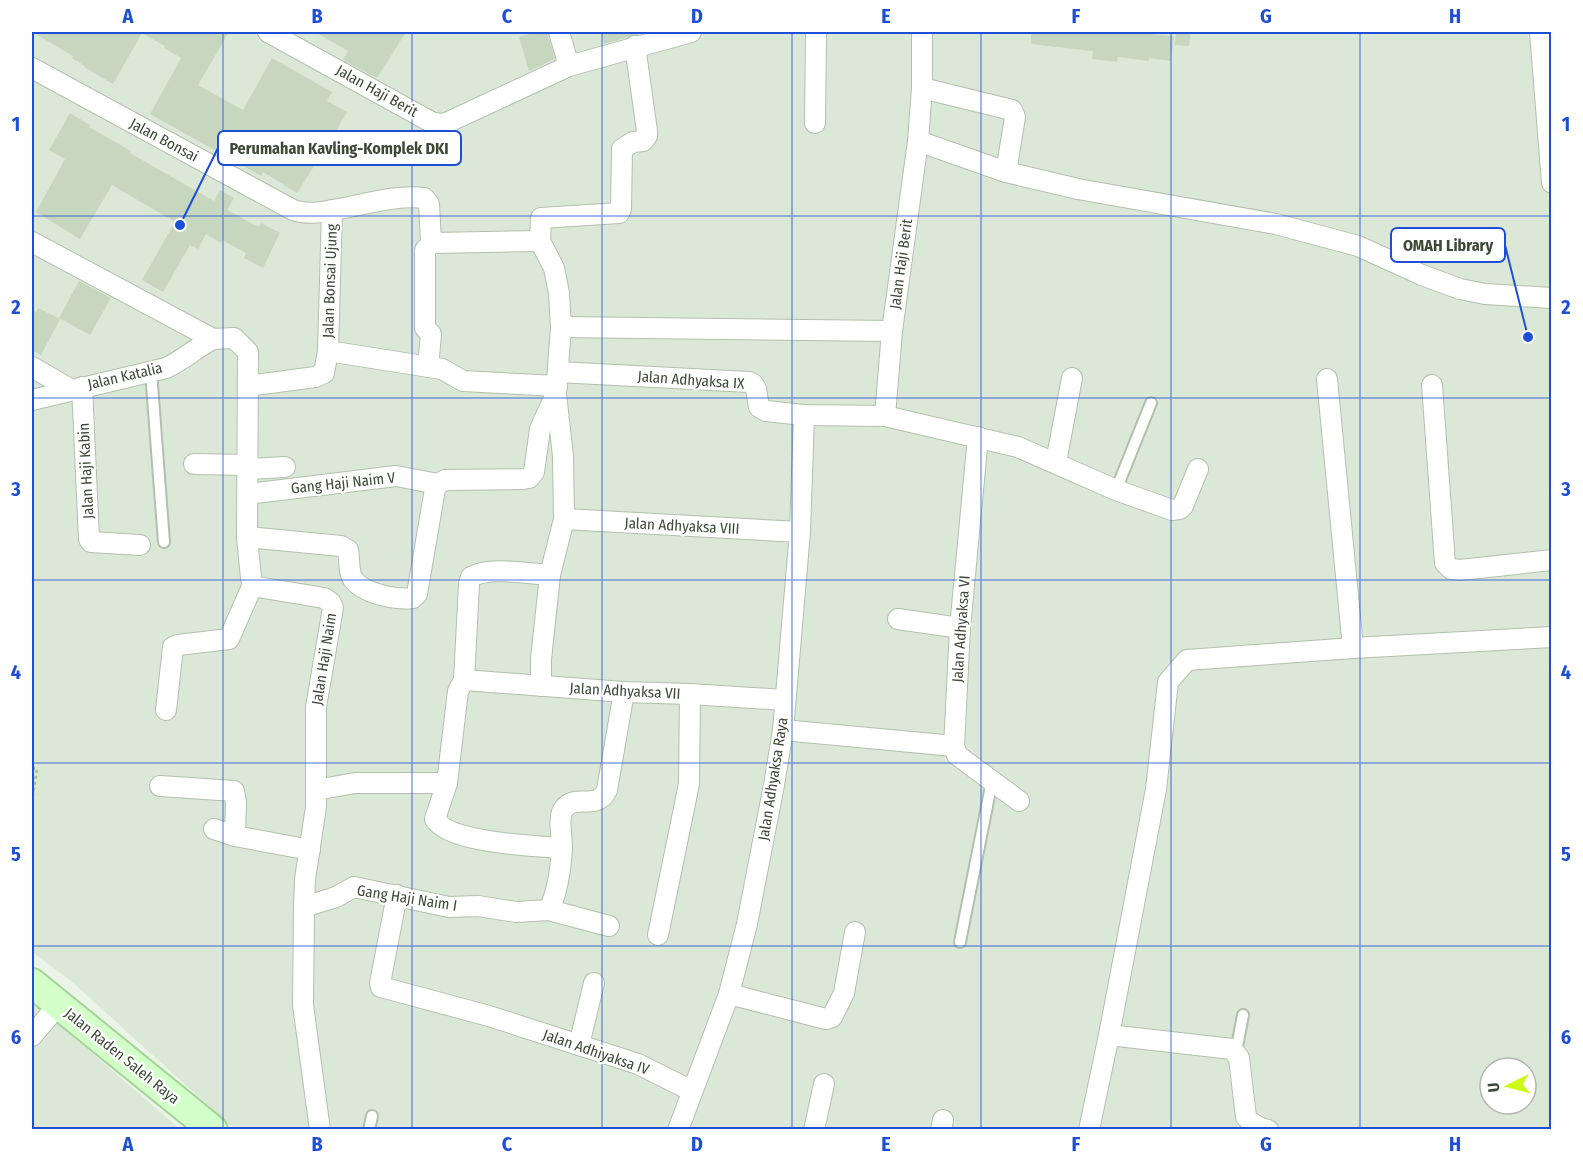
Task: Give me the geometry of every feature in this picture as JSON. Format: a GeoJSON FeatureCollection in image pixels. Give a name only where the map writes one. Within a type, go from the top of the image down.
{"type":"FeatureCollection","features":[{"type":"Feature","properties":{"kind":"main road","name":"Jalan Raden Saleh Raya"},"geometry":{"type":"LineString","coordinates":[[32,983],[213,1130]]}},
{"type":"Feature","properties":{"kind":"street","name":"Jalan Haji Berit"},"geometry":{"type":"LineString","coordinates":[[268,32],[433,123],[444,124],[569,66],[691,32]]}},
{"type":"Feature","properties":{"kind":"street"},"geometry":{"type":"LineString","coordinates":[[559,32],[569,66]]}},
{"type":"Feature","properties":{"kind":"street"},"geometry":{"type":"LineString","coordinates":[[814,123],[816,32]]}},
{"type":"Feature","properties":{"kind":"street","name":"Jalan Haji Berit"},"geometry":{"type":"LineString","coordinates":[[885,416],[892,331],[918,141],[922,88],[922,32]]}},
{"type":"Feature","properties":{"kind":"street"},"geometry":{"type":"LineString","coordinates":[[1540,32],[1550,136],[1551,183]]}},
{"type":"Feature","properties":{"kind":"street"},"geometry":{"type":"LineString","coordinates":[[541,686],[541,659],[550,575],[564,519],[563,456],[557,384],[561,327],[559,293],[555,268],[540,242],[541,218],[619,213],[621,209],[622,149],[633,142],[643,141],[647,136],[635,46]]}},
{"type":"Feature","properties":{"kind":"street","name":"Jalan Bonsai"},"geometry":{"type":"LineString","coordinates":[[32,68],[293,210],[312,213],[401,197],[424,198],[429,204],[433,242]]}},
{"type":"Feature","properties":{"kind":"street"},"geometry":{"type":"LineString","coordinates":[[922,88],[1012,110],[1016,117],[1006,172]]}},
{"type":"Feature","properties":{"kind":"street"},"geometry":{"type":"LineString","coordinates":[[918,141],[1006,172],[1078,189],[1276,224],[1358,246],[1422,275],[1460,289],[1485,294],[1551,298]]}},
{"type":"Feature","properties":{"kind":"street","name":"Jalan Bonsai Ujung"},"geometry":{"type":"LineString","coordinates":[[328,351],[332,210]]}},
{"type":"Feature","properties":{"kind":"street"},"geometry":{"type":"LineString","coordinates":[[32,242],[213,339],[234,338],[248,352],[247,537],[253,584],[229,639],[173,647],[166,710]]}},
{"type":"Feature","properties":{"kind":"street"},"geometry":{"type":"LineString","coordinates":[[428,367],[431,334],[425,328],[425,250],[433,242],[540,242]]}},
{"type":"Feature","properties":{"kind":"street"},"geometry":{"type":"LineString","coordinates":[[561,327],[892,331]]}},
{"type":"Feature","properties":{"kind":"street","name":"Jalan Katalia"},"geometry":{"type":"LineString","coordinates":[[32,400],[152,372],[178,362],[213,339]]}},
{"type":"Feature","properties":{"kind":"street"},"geometry":{"type":"LineString","coordinates":[[248,386],[315,377],[324,373],[328,351],[442,369],[463,381],[557,384]]}},
{"type":"Feature","properties":{"kind":"street"},"geometry":{"type":"LineString","coordinates":[[32,367],[76,388]]}},
{"type":"Feature","properties":{"kind":"street"},"geometry":{"type":"LineString","coordinates":[[1056,462],[1072,378]]}},
{"type":"Feature","properties":{"kind":"street"},"geometry":{"type":"LineString","coordinates":[[1328,379],[1353,648]]}},
{"type":"Feature","properties":{"kind":"street","name":"Jalan Adhyaksa IX"},"geometry":{"type":"LineString","coordinates":[[557,384],[749,382],[756,389],[759,407],[766,411],[804,415]]}},
{"type":"Feature","properties":{"kind":"street","name":"Gang Haji Naim V"},"geometry":{"type":"LineString","coordinates":[[248,494],[396,476],[438,484],[445,480],[523,479],[532,476],[540,429],[557,384]]}},
{"type":"Feature","properties":{"kind":"street"},"geometry":{"type":"LineString","coordinates":[[1432,385],[1445,563],[1451,569],[1460,570],[1551,560]]}},
{"type":"Feature","properties":{"kind":"street","name":"Jalan Haji Kabin"},"geometry":{"type":"LineString","coordinates":[[76,388],[89,539],[92,542],[140,545]]}},
{"type":"Feature","properties":{"kind":"street"},"geometry":{"type":"LineString","coordinates":[[804,415],[885,416],[1018,447],[1116,490],[1177,510],[1183,506],[1198,469]]}},
{"type":"Feature","properties":{"kind":"street","name":"Jalan Adhyaksa Raya"},"geometry":{"type":"LineString","coordinates":[[679,1129],[729,994],[747,924],[783,730],[800,532],[804,415]]}},
{"type":"Feature","properties":{"kind":"street","name":"Jalan Adhyaksa VI"},"geometry":{"type":"LineString","coordinates":[[954,746],[960,628],[978,437]]}},
{"type":"Feature","properties":{"kind":"street"},"geometry":{"type":"LineString","coordinates":[[194,464],[285,467]]}},
{"type":"Feature","properties":{"kind":"street"},"geometry":{"type":"LineString","coordinates":[[247,537],[342,546],[348,550],[353,579],[359,584],[382,596],[413,598],[417,594],[435,489],[438,484]]}},
{"type":"Feature","properties":{"kind":"street","name":"Jalan Adhyaksa VIII"},"geometry":{"type":"LineString","coordinates":[[564,519],[800,532]]}},
{"type":"Feature","properties":{"kind":"street"},"geometry":{"type":"LineString","coordinates":[[550,575],[498,572],[477,573],[471,577],[464,680],[458,691],[447,783],[435,815],[435,821],[459,836],[516,845],[562,848]]}},
{"type":"Feature","properties":{"kind":"street","name":"Jalan Haji Naim"},"geometry":{"type":"LineString","coordinates":[[253,584],[258,587],[324,598],[332,603],[333,608],[316,707],[316,807],[305,879],[304,906],[303,1005],[320,1130]]}},
{"type":"Feature","properties":{"kind":"street"},"geometry":{"type":"LineString","coordinates":[[898,619],[960,628]]}},
{"type":"Feature","properties":{"kind":"street"},"geometry":{"type":"LineString","coordinates":[[1089,1130],[1156,789],[1168,682],[1187,660],[1551,637]]}},
{"type":"Feature","properties":{"kind":"street","name":"Jalan Adhyaksa VII"},"geometry":{"type":"LineString","coordinates":[[464,680],[624,692],[785,700]]}},
{"type":"Feature","properties":{"kind":"street"},"geometry":{"type":"LineString","coordinates":[[549,910],[555,897],[562,848],[561,813],[565,807],[579,801],[593,802],[604,796],[607,790],[624,692]]}},
{"type":"Feature","properties":{"kind":"street"},"geometry":{"type":"LineString","coordinates":[[658,935],[689,784],[690,694]]}},
{"type":"Feature","properties":{"kind":"street"},"geometry":{"type":"LineString","coordinates":[[783,730],[954,746],[957,755],[1019,801]]}},
{"type":"Feature","properties":{"kind":"street"},"geometry":{"type":"LineString","coordinates":[[316,790],[354,783],[447,783]]}},
{"type":"Feature","properties":{"kind":"street"},"geometry":{"type":"LineString","coordinates":[[160,786],[234,791],[235,836]]}},
{"type":"Feature","properties":{"kind":"street"},"geometry":{"type":"LineString","coordinates":[[214,829],[235,836],[310,850]]}},
{"type":"Feature","properties":{"kind":"street","name":"Gang Haji Naim I"},"geometry":{"type":"LineString","coordinates":[[304,906],[336,897],[354,887],[448,907],[478,906],[516,912],[549,910],[609,926]]}},
{"type":"Feature","properties":{"kind":"street","name":"Jalan Adhiyaksa IV"},"geometry":{"type":"LineString","coordinates":[[397,895],[381,987],[489,1016],[638,1064],[692,1091]]}},
{"type":"Feature","properties":{"kind":"street"},"geometry":{"type":"LineString","coordinates":[[729,994],[826,1019],[832,1017],[844,993],[855,932]]}},
{"type":"Feature","properties":{"kind":"street"},"geometry":{"type":"LineString","coordinates":[[579,1045],[594,983]]}},
{"type":"Feature","properties":{"kind":"street"},"geometry":{"type":"LineString","coordinates":[[32,1036],[59,1004]]}},
{"type":"Feature","properties":{"kind":"street"},"geometry":{"type":"LineString","coordinates":[[1109,1035],[1226,1047],[1236,1052],[1239,1058],[1246,1117],[1250,1122],[1268,1130]]}},
{"type":"Feature","properties":{"kind":"street"},"geometry":{"type":"LineString","coordinates":[[814,1130],[824,1084]]}},
{"type":"Feature","properties":{"kind":"lane"},"geometry":{"type":"LineString","coordinates":[[152,372],[164,542]]}},
{"type":"Feature","properties":{"kind":"lane"},"geometry":{"type":"LineString","coordinates":[[1116,490],[1151,403]]}},
{"type":"Feature","properties":{"kind":"lane"},"geometry":{"type":"LineString","coordinates":[[960,942],[992,781]]}},
{"type":"Feature","properties":{"kind":"lane"},"geometry":{"type":"LineString","coordinates":[[1236,1052],[1243,1015]]}},
{"type":"Feature","properties":{"kind":"lane"},"geometry":{"type":"LineString","coordinates":[[369,1130],[372,1116]]}},
{"type":"Feature","properties":{"kind":"path"},"geometry":{"type":"LineString","coordinates":[[32,768],[37,769],[32,800]]}},
{"type":"Feature","properties":{"kind":"shaded area"},"geometry":{"type":"Polygon","coordinates":[[[32,32],[1551,32],[1551,1129],[234,1129],[71,981],[32,952],[32,32]]]}},
{"type":"Feature","properties":{"kind":"shaded area"},"geometry":{"type":"Polygon","coordinates":[[[32,1004],[57,1023],[180,1129],[32,1129],[32,1004]]]}},
{"type":"Feature","properties":{"kind":"building"},"geometry":{"type":"Polygon","coordinates":[[[32,32],[229,32],[198,85],[243,110],[272,58],[332,92],[327,101],[347,112],[297,193],[263,172],[261,176],[150,114],[181,58],[164,48],[165,46],[142,33],[113,84],[84,67],[72,58],[73,56],[32,32]]]}},
{"type":"Feature","properties":{"kind":"building"},"geometry":{"type":"Polygon","coordinates":[[[315,32],[406,32],[377,78],[343,60],[348,51],[315,32]]]}},
{"type":"Feature","properties":{"kind":"building"},"geometry":{"type":"Polygon","coordinates":[[[547,32],[555,59],[529,71],[519,37],[547,32]]]}},
{"type":"Feature","properties":{"kind":"building"},"geometry":{"type":"Polygon","coordinates":[[[600,32],[647,32],[604,44],[600,32]]]}},
{"type":"Feature","properties":{"kind":"building"},"geometry":{"type":"Polygon","coordinates":[[[1031,32],[1128,32],[1174,36],[1171,61],[1118,57],[1117,62],[1092,59],[1093,51],[1031,44],[1031,32]]]}},
{"type":"Feature","properties":{"kind":"building"},"geometry":{"type":"Polygon","coordinates":[[[1176,32],[1191,32],[1189,46],[1175,45],[1176,32]]]}},
{"type":"Feature","properties":{"kind":"building"},"geometry":{"type":"Polygon","coordinates":[[[70,113],[90,125],[89,127],[131,151],[130,153],[214,201],[220,190],[234,198],[227,210],[259,227],[261,223],[280,233],[263,268],[244,258],[246,253],[206,234],[198,249],[190,245],[163,292],[142,280],[175,222],[112,185],[80,239],[36,212],[65,159],[49,150],[70,113]]]}},
{"type":"Feature","properties":{"kind":"building"},"geometry":{"type":"Polygon","coordinates":[[[79,281],[111,298],[90,335],[59,318],[79,281]]]}},
{"type":"Feature","properties":{"kind":"building"},"geometry":{"type":"Polygon","coordinates":[[[38,308],[60,319],[41,355],[32,350],[32,309],[36,312],[38,308]]]}},
{"type":"Feature","properties":{"kind":"place","name":"Perumahan Kavling-Komplek DKI"},"geometry":{"type":"Point","coordinates":[180,225]}},
{"type":"Feature","properties":{"kind":"place","name":"OMAH Library"},"geometry":{"type":"Point","coordinates":[1528,337]}}]}
